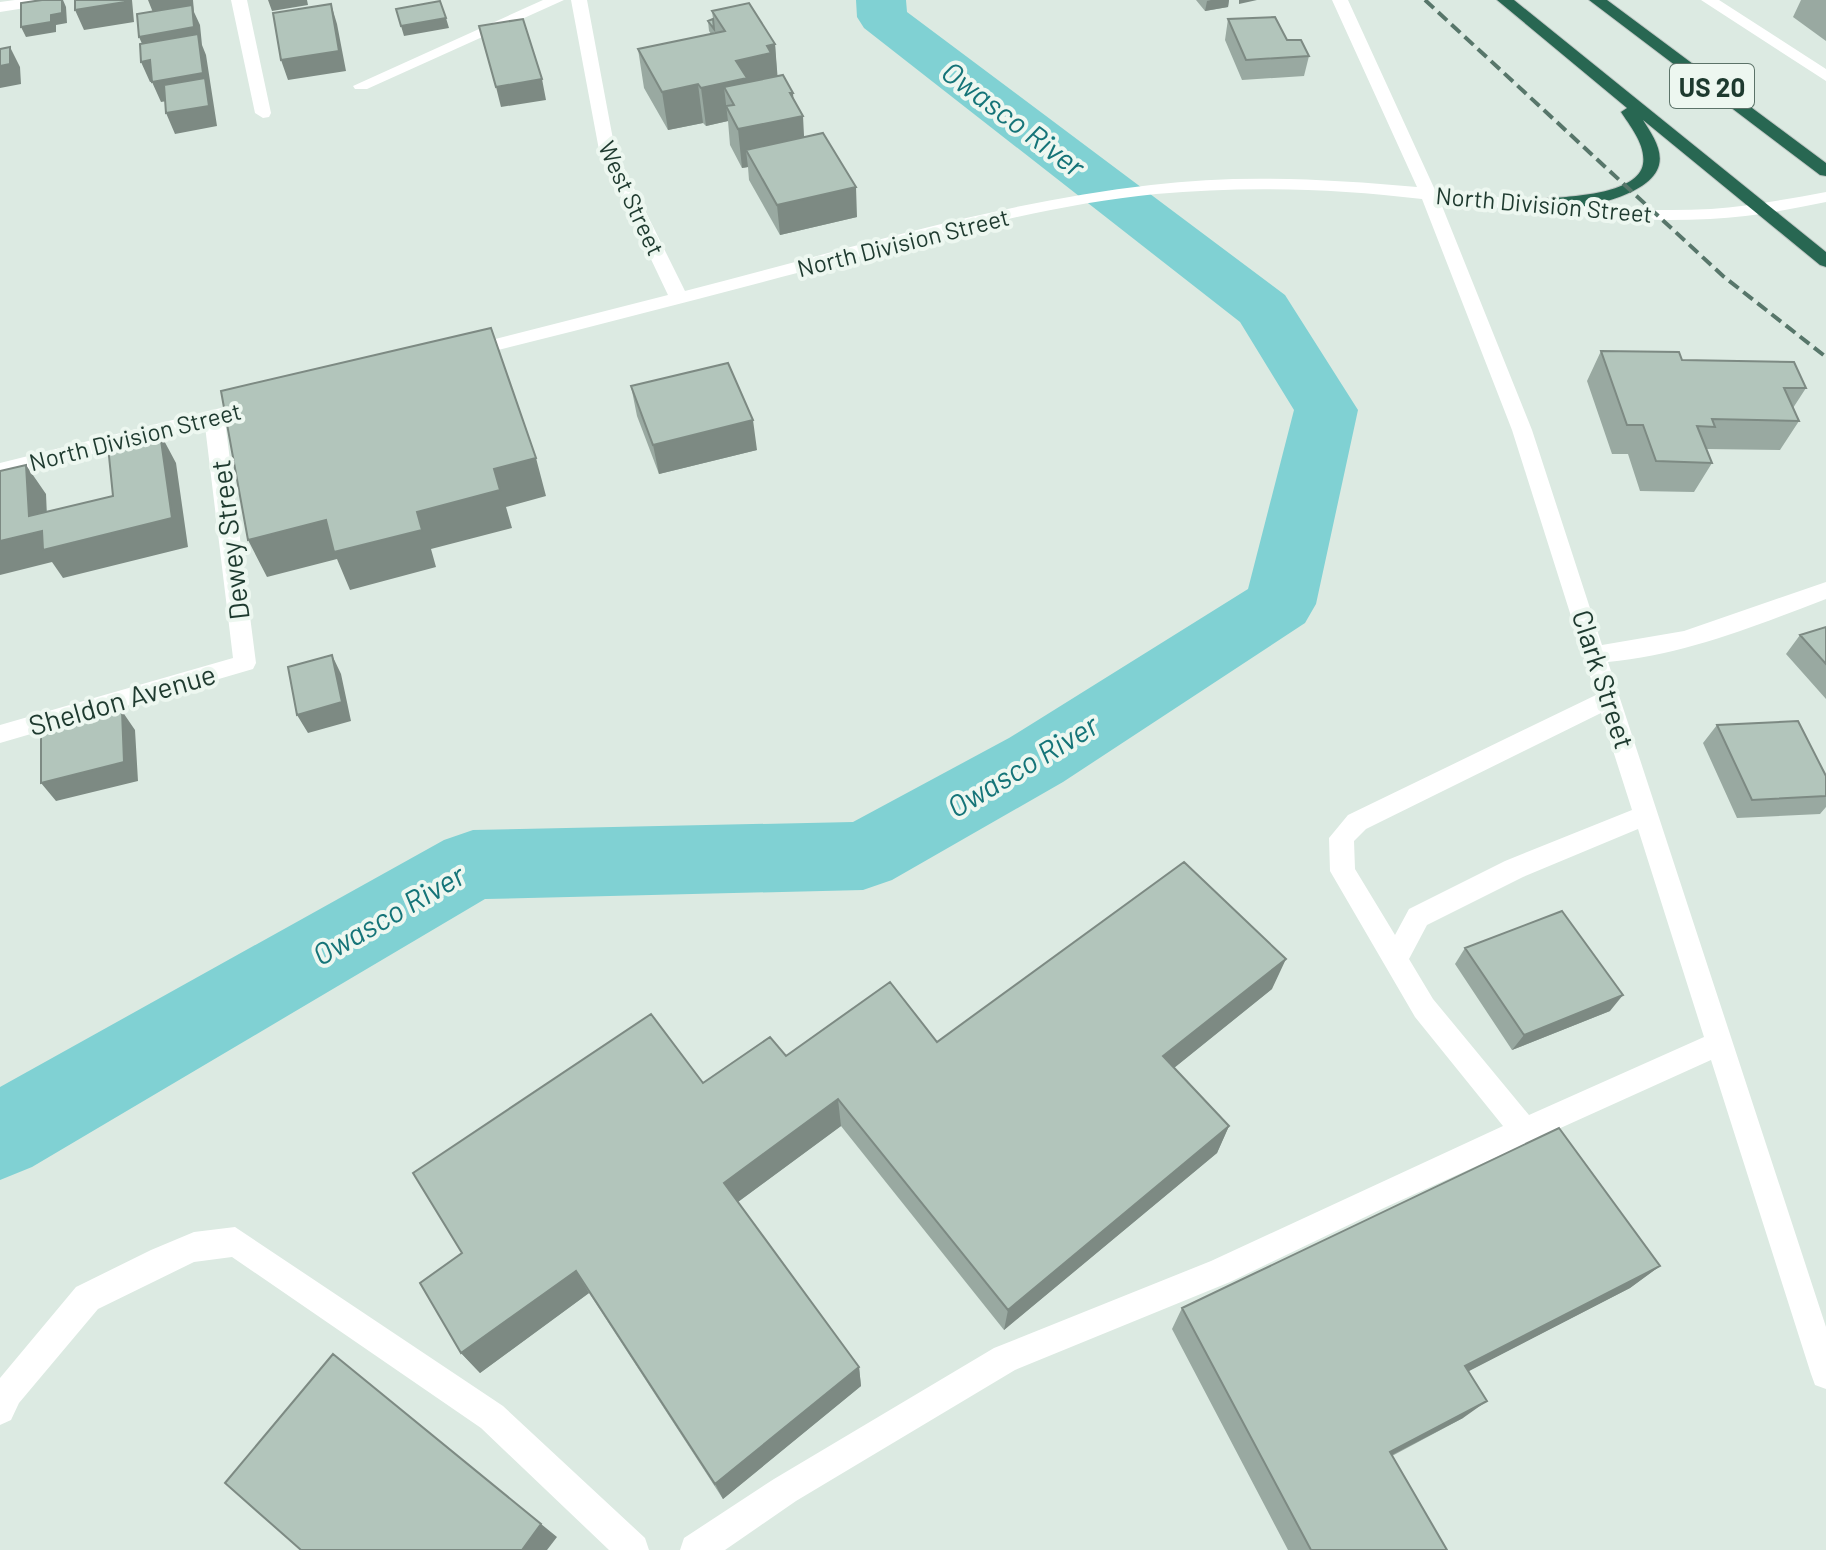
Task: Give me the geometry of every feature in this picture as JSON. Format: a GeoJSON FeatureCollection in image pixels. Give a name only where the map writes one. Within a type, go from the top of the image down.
{"type":"FeatureCollection","features":[{"type":"Feature","properties":{"kind":"highway","name":"US 20"},"geometry":{"type":"LineString","coordinates":[[1505,0],[1826,261]]}},
{"type":"Feature","properties":{"kind":"highway","name":"US 20"},"geometry":{"type":"LineString","coordinates":[[1597,0],[1826,171]]}},
{"type":"Feature","properties":{"kind":"highway"},"geometry":{"type":"LineString","coordinates":[[1526,205],[1602,196],[1628,190],[1647,178],[1652,163],[1647,139],[1605,82]]}},
{"type":"Feature","properties":{"kind":"street"},"geometry":{"type":"LineString","coordinates":[[0,7],[44,0]]}},
{"type":"Feature","properties":{"kind":"street"},"geometry":{"type":"LineString","coordinates":[[239,0],[263,113]]}},
{"type":"Feature","properties":{"kind":"street"},"geometry":{"type":"LineString","coordinates":[[361,86],[556,0]]}},
{"type":"Feature","properties":{"kind":"street","name":"West Street"},"geometry":{"type":"LineString","coordinates":[[579,0],[607,150],[679,298]]}},
{"type":"Feature","properties":{"kind":"street","name":"Clark Street"},"geometry":{"type":"LineString","coordinates":[[1340,0],[1429,195],[1522,430],[1824,1358]]}},
{"type":"Feature","properties":{"kind":"street"},"geometry":{"type":"LineString","coordinates":[[1709,0],[1826,76]]}},
{"type":"Feature","properties":{"kind":"street","name":"North Division Street"},"geometry":{"type":"LineString","coordinates":[[447,357],[962,225],[1077,200],[1161,188],[1286,184],[1360,187],[1526,205],[1673,214],[1760,210],[1826,197]]}},
{"type":"Feature","properties":{"kind":"street","name":"North Division Street"},"geometry":{"type":"LineString","coordinates":[[0,470],[276,401]]}},
{"type":"Feature","properties":{"kind":"street","name":"Dewey Street"},"geometry":{"type":"LineString","coordinates":[[214,417],[245,663]]}},
{"type":"Feature","properties":{"kind":"street"},"geometry":{"type":"LineString","coordinates":[[1596,654],[1634,652],[1735,624],[1826,590]]}},
{"type":"Feature","properties":{"kind":"street","name":"Sheldon Avenue"},"geometry":{"type":"LineString","coordinates":[[0,734],[245,663]]}},
{"type":"Feature","properties":{"kind":"street"},"geometry":{"type":"LineString","coordinates":[[1524,1130],[1424,1008],[1343,871],[1341,838],[1357,822],[1610,698]]}},
{"type":"Feature","properties":{"kind":"street"},"geometry":{"type":"LineString","coordinates":[[1395,959],[1418,917],[1514,869],[1648,814]]}},
{"type":"Feature","properties":{"kind":"street"},"geometry":{"type":"LineString","coordinates":[[696,1550],[785,1490],[1005,1359],[1220,1272],[1376,1197],[1720,1043]]}},
{"type":"Feature","properties":{"kind":"street"},"geometry":{"type":"LineString","coordinates":[[0,1409],[8,1392],[87,1298],[161,1260],[194,1247],[235,1242],[492,1417],[633,1550]]}},
{"type":"Feature","properties":{"kind":"building"},"geometry":{"type":"Polygon","coordinates":[[[62,0],[62,13],[51,15],[51,22],[21,27],[21,3],[62,0]]]}},
{"type":"Feature","properties":{"kind":"building"},"geometry":{"type":"Polygon","coordinates":[[[75,0],[125,0],[125,2],[75,10],[75,0]]]}},
{"type":"Feature","properties":{"kind":"building"},"geometry":{"type":"Polygon","coordinates":[[[440,1],[446,18],[401,26],[396,9],[440,1]]]}},
{"type":"Feature","properties":{"kind":"building"},"geometry":{"type":"Polygon","coordinates":[[[749,3],[775,44],[767,46],[771,53],[736,61],[747,78],[662,92],[638,49],[725,31],[712,11],[749,3]]]}},
{"type":"Feature","properties":{"kind":"building"},"geometry":{"type":"Polygon","coordinates":[[[331,4],[339,51],[281,60],[273,13],[331,4]]]}},
{"type":"Feature","properties":{"kind":"building"},"geometry":{"type":"Polygon","coordinates":[[[192,5],[194,27],[139,37],[137,14],[192,5]]]}},
{"type":"Feature","properties":{"kind":"building"},"geometry":{"type":"Polygon","coordinates":[[[1275,17],[1287,40],[1301,40],[1309,56],[1246,60],[1228,19],[1275,17]]]}},
{"type":"Feature","properties":{"kind":"building"},"geometry":{"type":"Polygon","coordinates":[[[523,19],[542,79],[496,87],[479,26],[523,19]]]}},
{"type":"Feature","properties":{"kind":"building"},"geometry":{"type":"Polygon","coordinates":[[[198,34],[203,73],[152,82],[150,60],[141,62],[140,44],[198,34]]]}},
{"type":"Feature","properties":{"kind":"building"},"geometry":{"type":"Polygon","coordinates":[[[10,47],[10,64],[0,66],[0,49],[10,47]]]}},
{"type":"Feature","properties":{"kind":"building"},"geometry":{"type":"Polygon","coordinates":[[[783,75],[803,116],[738,129],[726,106],[734,105],[724,87],[783,75]]]}},
{"type":"Feature","properties":{"kind":"building"},"geometry":{"type":"Polygon","coordinates":[[[205,78],[209,106],[166,113],[164,85],[205,78]]]}},
{"type":"Feature","properties":{"kind":"building"},"geometry":{"type":"Polygon","coordinates":[[[823,133],[856,187],[777,205],[746,150],[823,133]]]}},
{"type":"Feature","properties":{"kind":"building"},"geometry":{"type":"Polygon","coordinates":[[[491,328],[536,458],[494,469],[500,490],[417,512],[422,530],[334,552],[326,520],[248,540],[221,391],[491,328]]]}},
{"type":"Feature","properties":{"kind":"building"},"geometry":{"type":"Polygon","coordinates":[[[1601,351],[1679,352],[1682,360],[1794,362],[1806,388],[1784,388],[1799,421],[1712,419],[1715,427],[1697,426],[1712,463],[1656,461],[1643,425],[1627,425],[1601,351]]]}},
{"type":"Feature","properties":{"kind":"building"},"geometry":{"type":"Polygon","coordinates":[[[728,363],[753,420],[653,445],[631,386],[728,363]]]}},
{"type":"Feature","properties":{"kind":"building"},"geometry":{"type":"Polygon","coordinates":[[[160,433],[172,518],[43,550],[42,531],[0,541],[0,471],[26,465],[29,516],[113,496],[108,446],[160,433]]]}},
{"type":"Feature","properties":{"kind":"building"},"geometry":{"type":"Polygon","coordinates":[[[1826,627],[1826,664],[1800,635],[1826,627]]]}},
{"type":"Feature","properties":{"kind":"building"},"geometry":{"type":"Polygon","coordinates":[[[332,655],[342,702],[297,715],[288,667],[332,655]]]}},
{"type":"Feature","properties":{"kind":"building"},"geometry":{"type":"Polygon","coordinates":[[[122,711],[124,762],[41,783],[41,731],[122,711]]]}},
{"type":"Feature","properties":{"kind":"building"},"geometry":{"type":"Polygon","coordinates":[[[1798,721],[1826,776],[1826,796],[1752,800],[1717,725],[1798,721]]]}},
{"type":"Feature","properties":{"kind":"building"},"geometry":{"type":"Polygon","coordinates":[[[1184,862],[1286,959],[1163,1056],[1229,1126],[1008,1310],[838,1099],[724,1183],[859,1367],[715,1484],[576,1271],[461,1353],[420,1283],[462,1253],[413,1173],[651,1014],[703,1083],[770,1037],[786,1056],[890,982],[937,1042],[1184,862]]]}},
{"type":"Feature","properties":{"kind":"building"},"geometry":{"type":"Polygon","coordinates":[[[1562,911],[1623,995],[1524,1035],[1465,948],[1562,911]]]}},
{"type":"Feature","properties":{"kind":"building"},"geometry":{"type":"Polygon","coordinates":[[[1559,1128],[1660,1266],[1465,1366],[1487,1401],[1390,1452],[1447,1550],[1311,1550],[1182,1308],[1559,1128]]]}},
{"type":"Feature","properties":{"kind":"building"},"geometry":{"type":"Polygon","coordinates":[[[333,1354],[541,1524],[522,1550],[301,1550],[225,1483],[333,1354]]]}},
{"type":"Feature","properties":{"kind":"waterway","name":"Owasco River"},"geometry":{"type":"LineString","coordinates":[[0,1136],[473,865],[863,856],[1036,760],[1280,604],[1326,410],[1263,309],[882,17],[881,0]]}},
{"type":"Feature","properties":{"kind":"railway"},"geometry":{"type":"LineString","coordinates":[[1425,0],[1723,276],[1826,357]]}}]}
